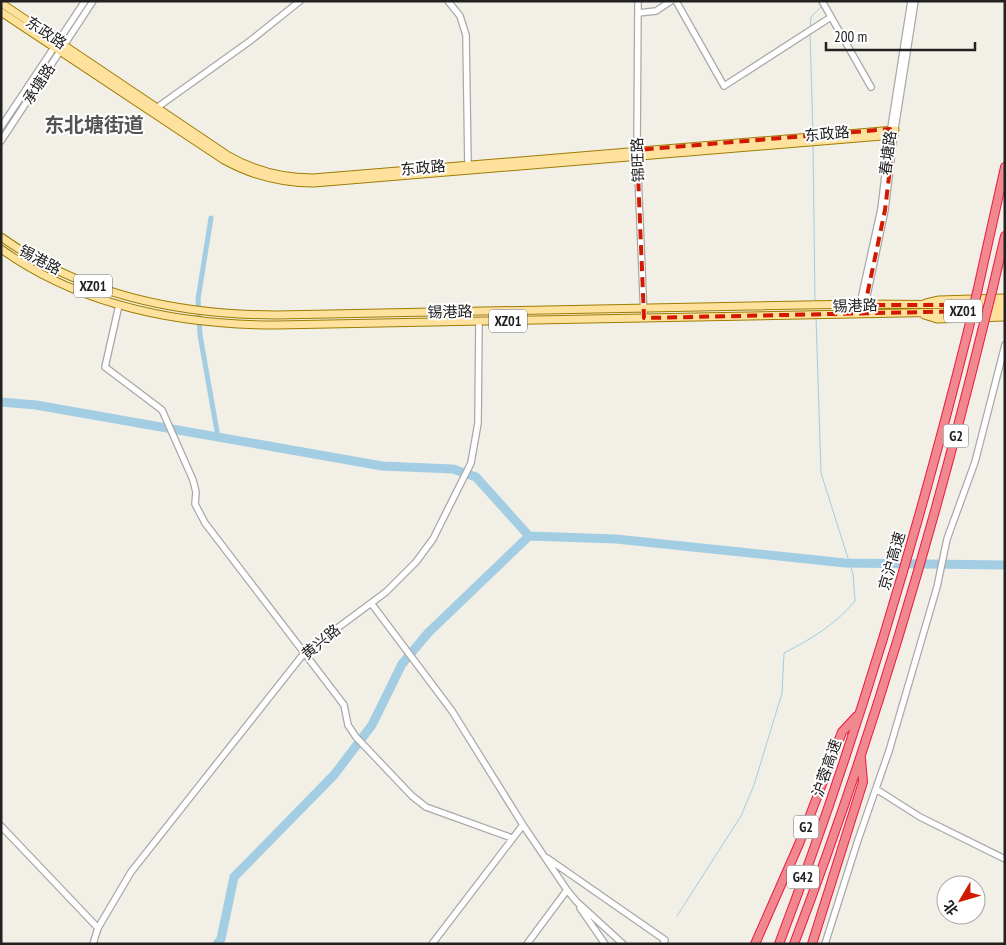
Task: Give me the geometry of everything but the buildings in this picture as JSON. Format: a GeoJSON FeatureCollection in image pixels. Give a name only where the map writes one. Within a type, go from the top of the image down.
{"type":"FeatureCollection","features":[{"type":"Feature","properties":{"kind":"highway","name":"京沪高速"},"geometry":{"type":"LineString","coordinates":[[755,944],[795,853],[842,732],[860,713],[913,540],[968,331],[1005,167]]}},
{"type":"Feature","properties":{"kind":"highway","name":"京沪高速"},"geometry":{"type":"LineString","coordinates":[[812,944],[863,782],[861,754],[928,540],[1005,236]]}},
{"type":"Feature","properties":{"kind":"highway","name":"沪蓉高速"},"geometry":{"type":"LineString","coordinates":[[779,944],[860,713]]}},
{"type":"Feature","properties":{"kind":"highway","name":"沪蓉高速"},"geometry":{"type":"LineString","coordinates":[[794,944],[861,754]]}},
{"type":"Feature","properties":{"kind":"main road","name":"东政路"},"geometry":{"type":"LineString","coordinates":[[1,3],[153,110],[247,167],[278,176],[313,178],[468,167],[892,132]]}},
{"type":"Feature","properties":{"kind":"main road","name":"东政路"},"geometry":{"type":"LineString","coordinates":[[1,12],[59,45]]}},
{"type":"Feature","properties":{"kind":"main road","name":"锡港路"},"geometry":{"type":"LineString","coordinates":[[1,238],[43,263],[105,290],[145,302],[205,312],[276,315],[820,307],[862,304],[1005,305]]}},
{"type":"Feature","properties":{"kind":"main road","name":"锡港路"},"geometry":{"type":"LineString","coordinates":[[1,249],[38,272],[119,305],[204,322],[277,325],[921,314],[1005,310]]}},
{"type":"Feature","properties":{"kind":"main road"},"geometry":{"type":"LineString","coordinates":[[921,305],[939,300],[1005,298]]}},
{"type":"Feature","properties":{"kind":"main road"},"geometry":{"type":"LineString","coordinates":[[921,314],[937,319],[1005,317]]}},
{"type":"Feature","properties":{"kind":"street","name":"承塘路"},"geometry":{"type":"LineString","coordinates":[[1,141],[84,1]]}},
{"type":"Feature","properties":{"kind":"street","name":"承塘路"},"geometry":{"type":"LineString","coordinates":[[1,127],[59,45],[93,1]]}},
{"type":"Feature","properties":{"kind":"street"},"geometry":{"type":"LineString","coordinates":[[153,110],[250,41],[300,1]]}},
{"type":"Feature","properties":{"kind":"street"},"geometry":{"type":"LineString","coordinates":[[448,1],[460,16],[466,35],[468,167]]}},
{"type":"Feature","properties":{"kind":"street","name":"锦旺路"},"geometry":{"type":"LineString","coordinates":[[638,1],[638,153],[644,318]]}},
{"type":"Feature","properties":{"kind":"street"},"geometry":{"type":"LineString","coordinates":[[638,13],[656,11],[671,1]]}},
{"type":"Feature","properties":{"kind":"street"},"geometry":{"type":"LineString","coordinates":[[676,1],[724,86],[831,17]]}},
{"type":"Feature","properties":{"kind":"street"},"geometry":{"type":"LineString","coordinates":[[822,1],[871,87]]}},
{"type":"Feature","properties":{"kind":"street","name":"春塘路"},"geometry":{"type":"LineString","coordinates":[[862,304],[885,210],[892,132],[911,1]]}},
{"type":"Feature","properties":{"kind":"street","name":"春塘路"},"geometry":{"type":"LineString","coordinates":[[892,132],[915,1]]}},
{"type":"Feature","properties":{"kind":"street"},"geometry":{"type":"LineString","coordinates":[[119,305],[105,367],[162,410],[167,417],[172,434],[193,480],[196,492],[195,504],[205,523],[306,652],[344,705],[348,725],[356,737],[412,796],[426,807],[512,838]]}},
{"type":"Feature","properties":{"kind":"street","name":"黄兴路"},"geometry":{"type":"LineString","coordinates":[[92,944],[98,928],[131,872],[306,652],[370,604],[416,562],[433,539],[471,463],[478,423],[479,321]]}},
{"type":"Feature","properties":{"kind":"street"},"geometry":{"type":"LineString","coordinates":[[825,944],[889,751],[944,553],[975,462],[1005,345]]}},
{"type":"Feature","properties":{"kind":"street"},"geometry":{"type":"LineString","coordinates":[[370,604],[452,711],[522,825],[605,944]]}},
{"type":"Feature","properties":{"kind":"street"},"geometry":{"type":"LineString","coordinates":[[876,789],[920,817],[1005,859]]}},
{"type":"Feature","properties":{"kind":"street"},"geometry":{"type":"LineString","coordinates":[[432,944],[522,825]]}},
{"type":"Feature","properties":{"kind":"street"},"geometry":{"type":"LineString","coordinates":[[1,826],[98,928]]}},
{"type":"Feature","properties":{"kind":"street"},"geometry":{"type":"LineString","coordinates":[[543,855],[665,940],[663,944]]}},
{"type":"Feature","properties":{"kind":"street"},"geometry":{"type":"LineString","coordinates":[[528,944],[567,890]]}},
{"type":"Feature","properties":{"kind":"street"},"geometry":{"type":"LineString","coordinates":[[576,901],[623,944]]}},
{"type":"Feature","properties":{"kind":"highlighted area"},"geometry":{"type":"Polygon","coordinates":[[[890,129],[890,134],[894,135],[885,210],[865,305],[974,305],[972,311],[644,318],[637,150],[890,129]]]}},
{"type":"Feature","properties":{"kind":"waterway"},"geometry":{"type":"LineString","coordinates":[[810,29],[811,17],[823,5]]}},
{"type":"Feature","properties":{"kind":"waterway"},"geometry":{"type":"LineString","coordinates":[[810,33],[813,134]]}},
{"type":"Feature","properties":{"kind":"waterway"},"geometry":{"type":"LineString","coordinates":[[813,145],[815,301]]}},
{"type":"Feature","properties":{"kind":"waterway"},"geometry":{"type":"LineString","coordinates":[[211,218],[198,299],[200,335],[218,437]]}},
{"type":"Feature","properties":{"kind":"waterway"},"geometry":{"type":"LineString","coordinates":[[677,916],[741,816],[754,785],[782,693],[784,653],[822,631],[855,601],[853,574],[821,473],[816,317]]}},
{"type":"Feature","properties":{"kind":"waterway"},"geometry":{"type":"LineString","coordinates":[[1,402],[36,405],[382,466],[453,469],[476,477],[529,536],[616,539],[845,563],[1005,565]]}},
{"type":"Feature","properties":{"kind":"waterway"},"geometry":{"type":"LineString","coordinates":[[217,944],[221,939],[234,877],[334,775],[372,725],[402,664],[428,633],[529,536]]}},
{"type":"Feature","properties":{"kind":"district","name":"东北塘街道"},"geometry":{"type":"Point","coordinates":[94,125]}}]}
